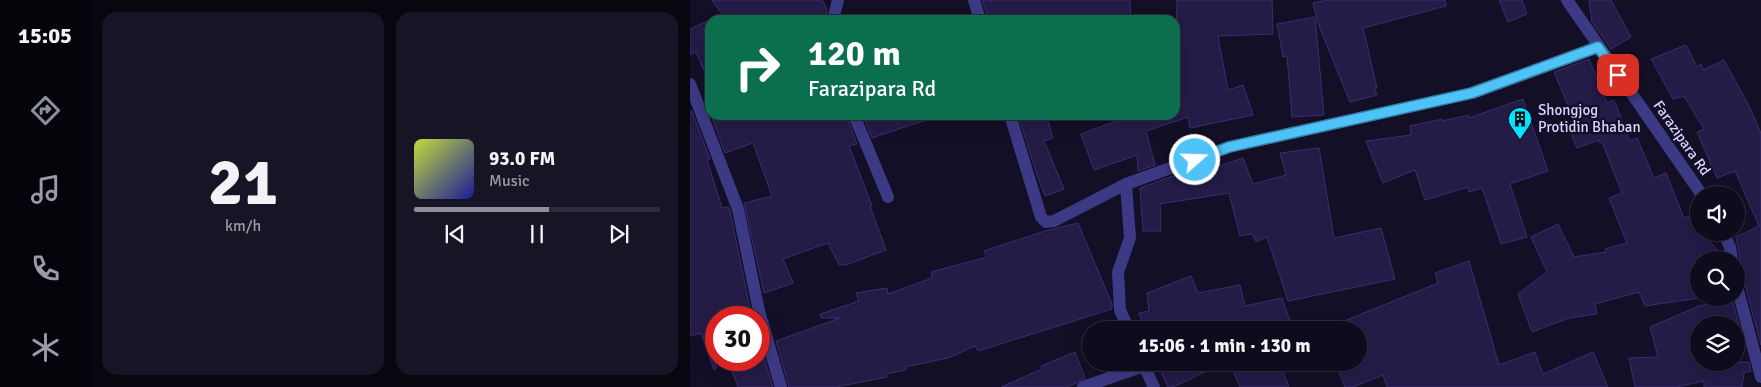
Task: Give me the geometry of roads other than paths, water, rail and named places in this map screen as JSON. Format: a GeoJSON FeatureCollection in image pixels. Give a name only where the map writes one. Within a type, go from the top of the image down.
{"type":"FeatureCollection","features":[{"type":"Feature","properties":{"kind":"street"},"geometry":{"type":"LineString","coordinates":[[834,15],[838,0]]}},
{"type":"Feature","properties":{"kind":"street"},"geometry":{"type":"LineString","coordinates":[[974,0],[978,15]]}},
{"type":"Feature","properties":{"kind":"street","name":"Farazipara Rd"},"geometry":{"type":"LineString","coordinates":[[1567,0],[1696,186]]}},
{"type":"Feature","properties":{"kind":"street"},"geometry":{"type":"LineString","coordinates":[[1012,120],[1042,217],[1046,222],[1054,221],[1126,184],[1229,147],[1472,93],[1598,47]]}},
{"type":"Feature","properties":{"kind":"street"},"geometry":{"type":"LineString","coordinates":[[690,84],[738,209],[759,311],[781,387]]}},
{"type":"Feature","properties":{"kind":"street"},"geometry":{"type":"LineString","coordinates":[[856,120],[888,196]]}},
{"type":"Feature","properties":{"kind":"street"},"geometry":{"type":"LineString","coordinates":[[1125,321],[1120,310],[1118,272],[1130,238],[1126,184]]}},
{"type":"Feature","properties":{"kind":"street"},"geometry":{"type":"LineString","coordinates":[[1742,306],[1761,376]]}},
{"type":"Feature","properties":{"kind":"street"},"geometry":{"type":"LineString","coordinates":[[1083,387],[1125,371]]}},
{"type":"Feature","properties":{"kind":"street"},"geometry":{"type":"LineString","coordinates":[[1147,371],[1154,387]]}},
{"type":"Feature","properties":{"kind":"place","name":"Shongjog Protidin Bhaban"},"geometry":{"type":"Point","coordinates":[1520,140]}}]}
